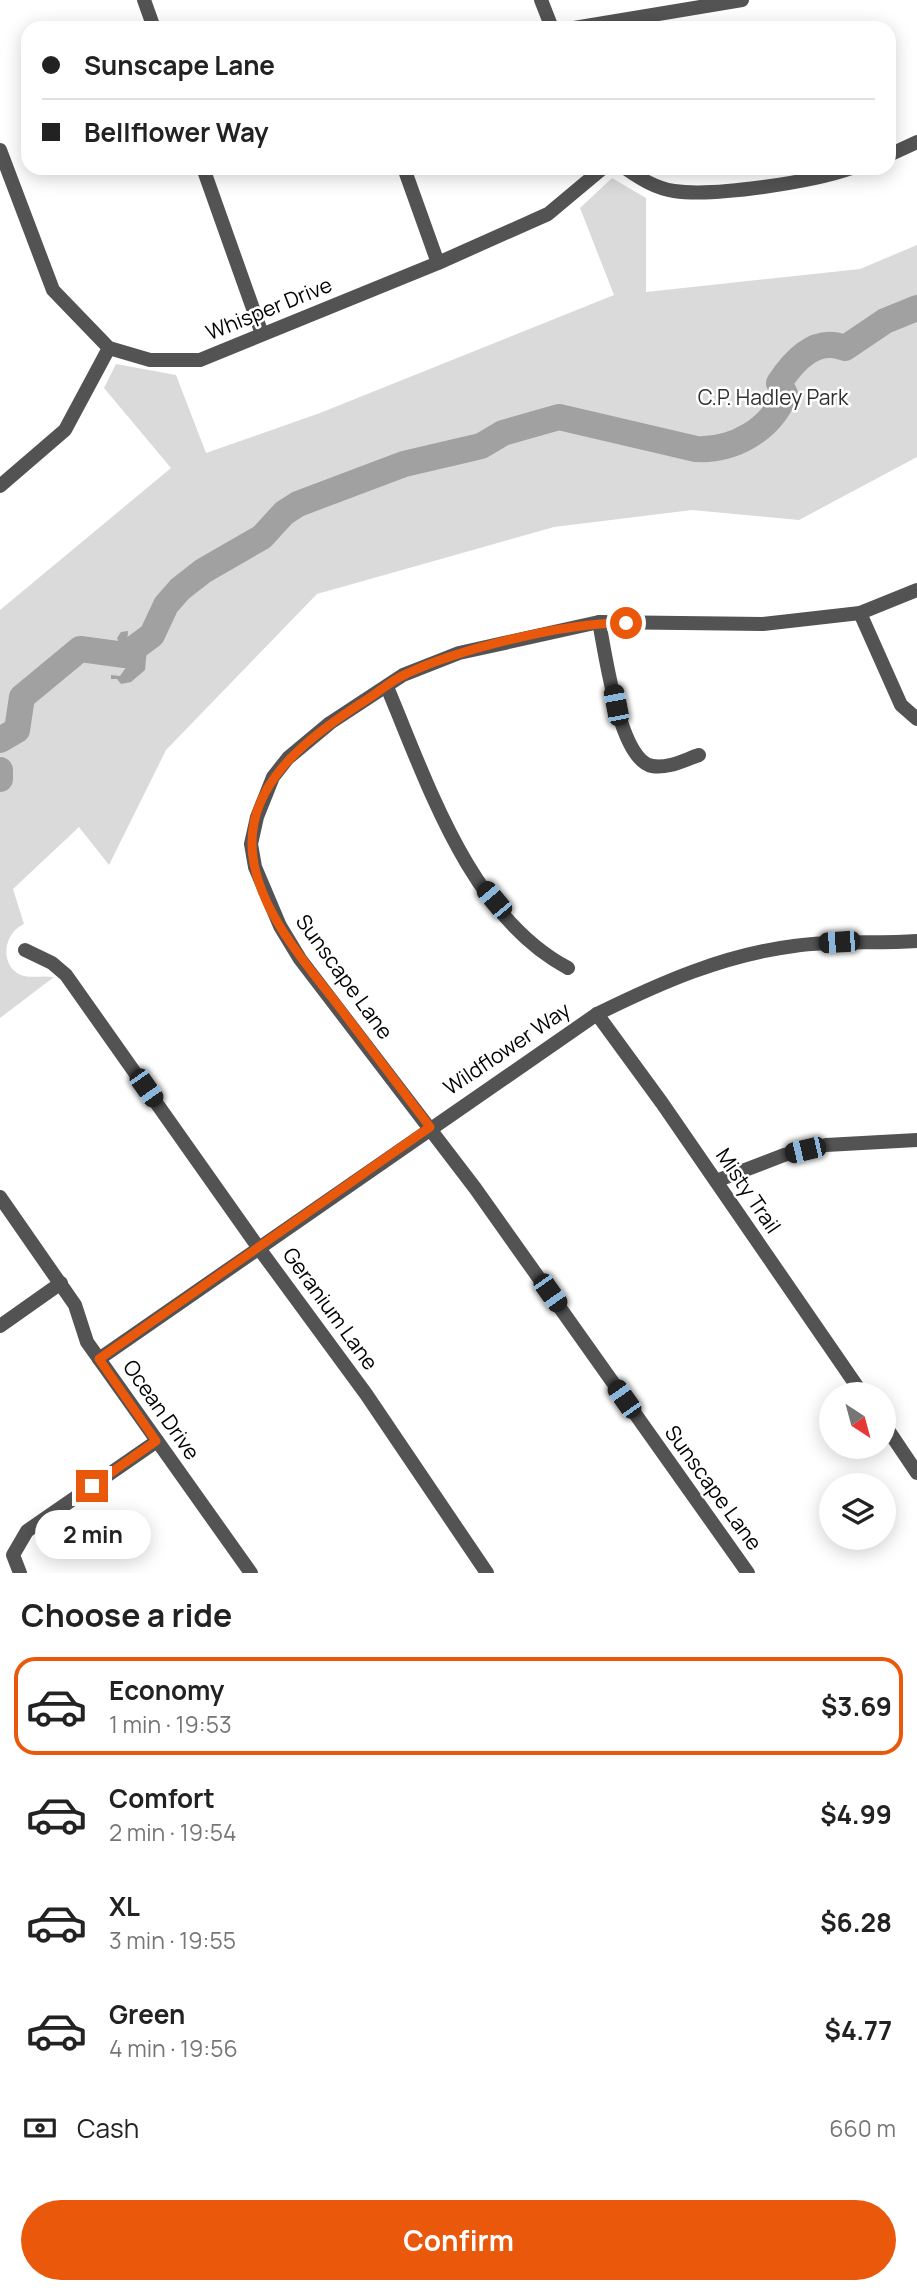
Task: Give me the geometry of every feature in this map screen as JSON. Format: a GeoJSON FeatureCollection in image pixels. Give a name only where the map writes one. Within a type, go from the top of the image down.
{"type":"FeatureCollection","features":[{"type":"Feature","properties":{"kind":"street"},"geometry":{"type":"LineString","coordinates":[[144,0],[152,21]]}},
{"type":"Feature","properties":{"kind":"street"},"geometry":{"type":"LineString","coordinates":[[541,0],[549,21]]}},
{"type":"Feature","properties":{"kind":"street"},"geometry":{"type":"LineString","coordinates":[[616,21],[742,0]]}},
{"type":"Feature","properties":{"kind":"street"},"geometry":{"type":"LineString","coordinates":[[896,152],[917,142]]}},
{"type":"Feature","properties":{"kind":"street"},"geometry":{"type":"LineString","coordinates":[[0,149],[53,290],[108,348],[65,430],[0,486]]}},
{"type":"Feature","properties":{"kind":"street"},"geometry":{"type":"LineString","coordinates":[[205,175],[262,334]]}},
{"type":"Feature","properties":{"kind":"street"},"geometry":{"type":"LineString","coordinates":[[407,175],[438,263]]}},
{"type":"Feature","properties":{"kind":"street","name":"Whisper Drive"},"geometry":{"type":"LineString","coordinates":[[108,348],[150,360],[200,360],[438,263],[548,214],[595,175]]}},
{"type":"Feature","properties":{"kind":"street"},"geometry":{"type":"LineString","coordinates":[[637,175],[654,185],[673,191],[703,193],[833,175]]}},
{"type":"Feature","properties":{"kind":"street","name":"Sunscape Lane"},"geometry":{"type":"LineString","coordinates":[[748,1573],[430,1127],[293,948],[280,926],[255,867],[251,844],[257,817],[273,777],[288,758],[330,723],[403,675],[459,653],[599,622],[763,624],[860,613],[917,590]]}},
{"type":"Feature","properties":{"kind":"street"},"geometry":{"type":"LineString","coordinates":[[860,613],[901,705],[917,719]]}},
{"type":"Feature","properties":{"kind":"street"},"geometry":{"type":"LineString","coordinates":[[599,622],[616,705],[634,753],[649,766],[666,766],[699,755]]}},
{"type":"Feature","properties":{"kind":"street"},"geometry":{"type":"LineString","coordinates":[[387,687],[437,805],[478,881],[541,954],[568,968]]}},
{"type":"Feature","properties":{"kind":"street","name":"Wildflower Way"},"geometry":{"type":"LineString","coordinates":[[99,1359],[430,1127],[597,1014],[685,973],[743,955],[794,946],[862,941],[917,941]]}},
{"type":"Feature","properties":{"kind":"street","name":"Geranium Lane"},"geometry":{"type":"LineString","coordinates":[[24,950],[52,963],[66,975],[258,1247],[366,1394],[487,1573]]}},
{"type":"Feature","properties":{"kind":"street","name":"Misty Trail"},"geometry":{"type":"LineString","coordinates":[[597,1014],[854,1382]]}},
{"type":"Feature","properties":{"kind":"street"},"geometry":{"type":"LineString","coordinates":[[716,1181],[784,1155],[826,1145],[917,1140]]}},
{"type":"Feature","properties":{"kind":"street","name":"Ocean Drive"},"geometry":{"type":"LineString","coordinates":[[0,1197],[75,1305],[87,1342],[251,1573]]}},
{"type":"Feature","properties":{"kind":"street"},"geometry":{"type":"LineString","coordinates":[[0,1326],[61,1283]]}},
{"type":"Feature","properties":{"kind":"street"},"geometry":{"type":"LineString","coordinates":[[20,1573],[13,1555],[27,1531],[156,1441]]}},
{"type":"Feature","properties":{"kind":"street"},"geometry":{"type":"LineString","coordinates":[[896,1442],[917,1473]]}},
{"type":"Feature","properties":{"kind":"green space","name":"C.P. Hadley Park"},"geometry":{"type":"Polygon","coordinates":[[[612,178],[646,198],[646,292],[860,269],[917,245],[917,457],[799,520],[692,510],[554,527],[317,594],[166,750],[109,865],[79,827],[13,889],[24,924],[11,935],[8,942],[6,950],[10,965],[21,975],[54,977],[0,1018],[0,610],[171,468],[104,388],[116,364],[176,375],[206,453],[320,413],[614,295],[580,208],[612,178]]]}},
{"type":"Feature","properties":{"kind":"shaded area"},"geometry":{"type":"Polygon","coordinates":[[[128,631],[127,645],[143,643],[147,649],[145,670],[131,682],[121,684],[117,679],[111,679],[111,675],[120,676],[129,663],[125,659],[104,657],[120,653],[122,648],[117,638],[121,632],[128,631]]]}},
{"type":"Feature","properties":{"kind":"waterway"},"geometry":{"type":"LineString","coordinates":[[0,740],[17,730],[22,697],[80,649],[125,655],[152,635],[166,605],[180,589],[203,571],[262,537],[284,513],[298,504],[404,464],[481,446],[503,433],[559,417],[696,449],[710,449],[737,442],[760,428],[779,407],[785,394],[779,383],[807,352],[825,345],[845,348],[885,321],[917,308]]}},
{"type":"Feature","properties":{"kind":"waterway"},"geometry":{"type":"LineString","coordinates":[[0,770],[0,779]]}},
{"type":"Feature","properties":{"kind":"route"},"geometry":{"type":"LineString","coordinates":[[92,1486],[156,1441],[99,1359],[430,1127],[300,959],[280,926],[255,867],[251,844],[257,817],[273,777],[288,758],[330,723],[403,675],[459,653],[599,622],[626,623]]}}]}
